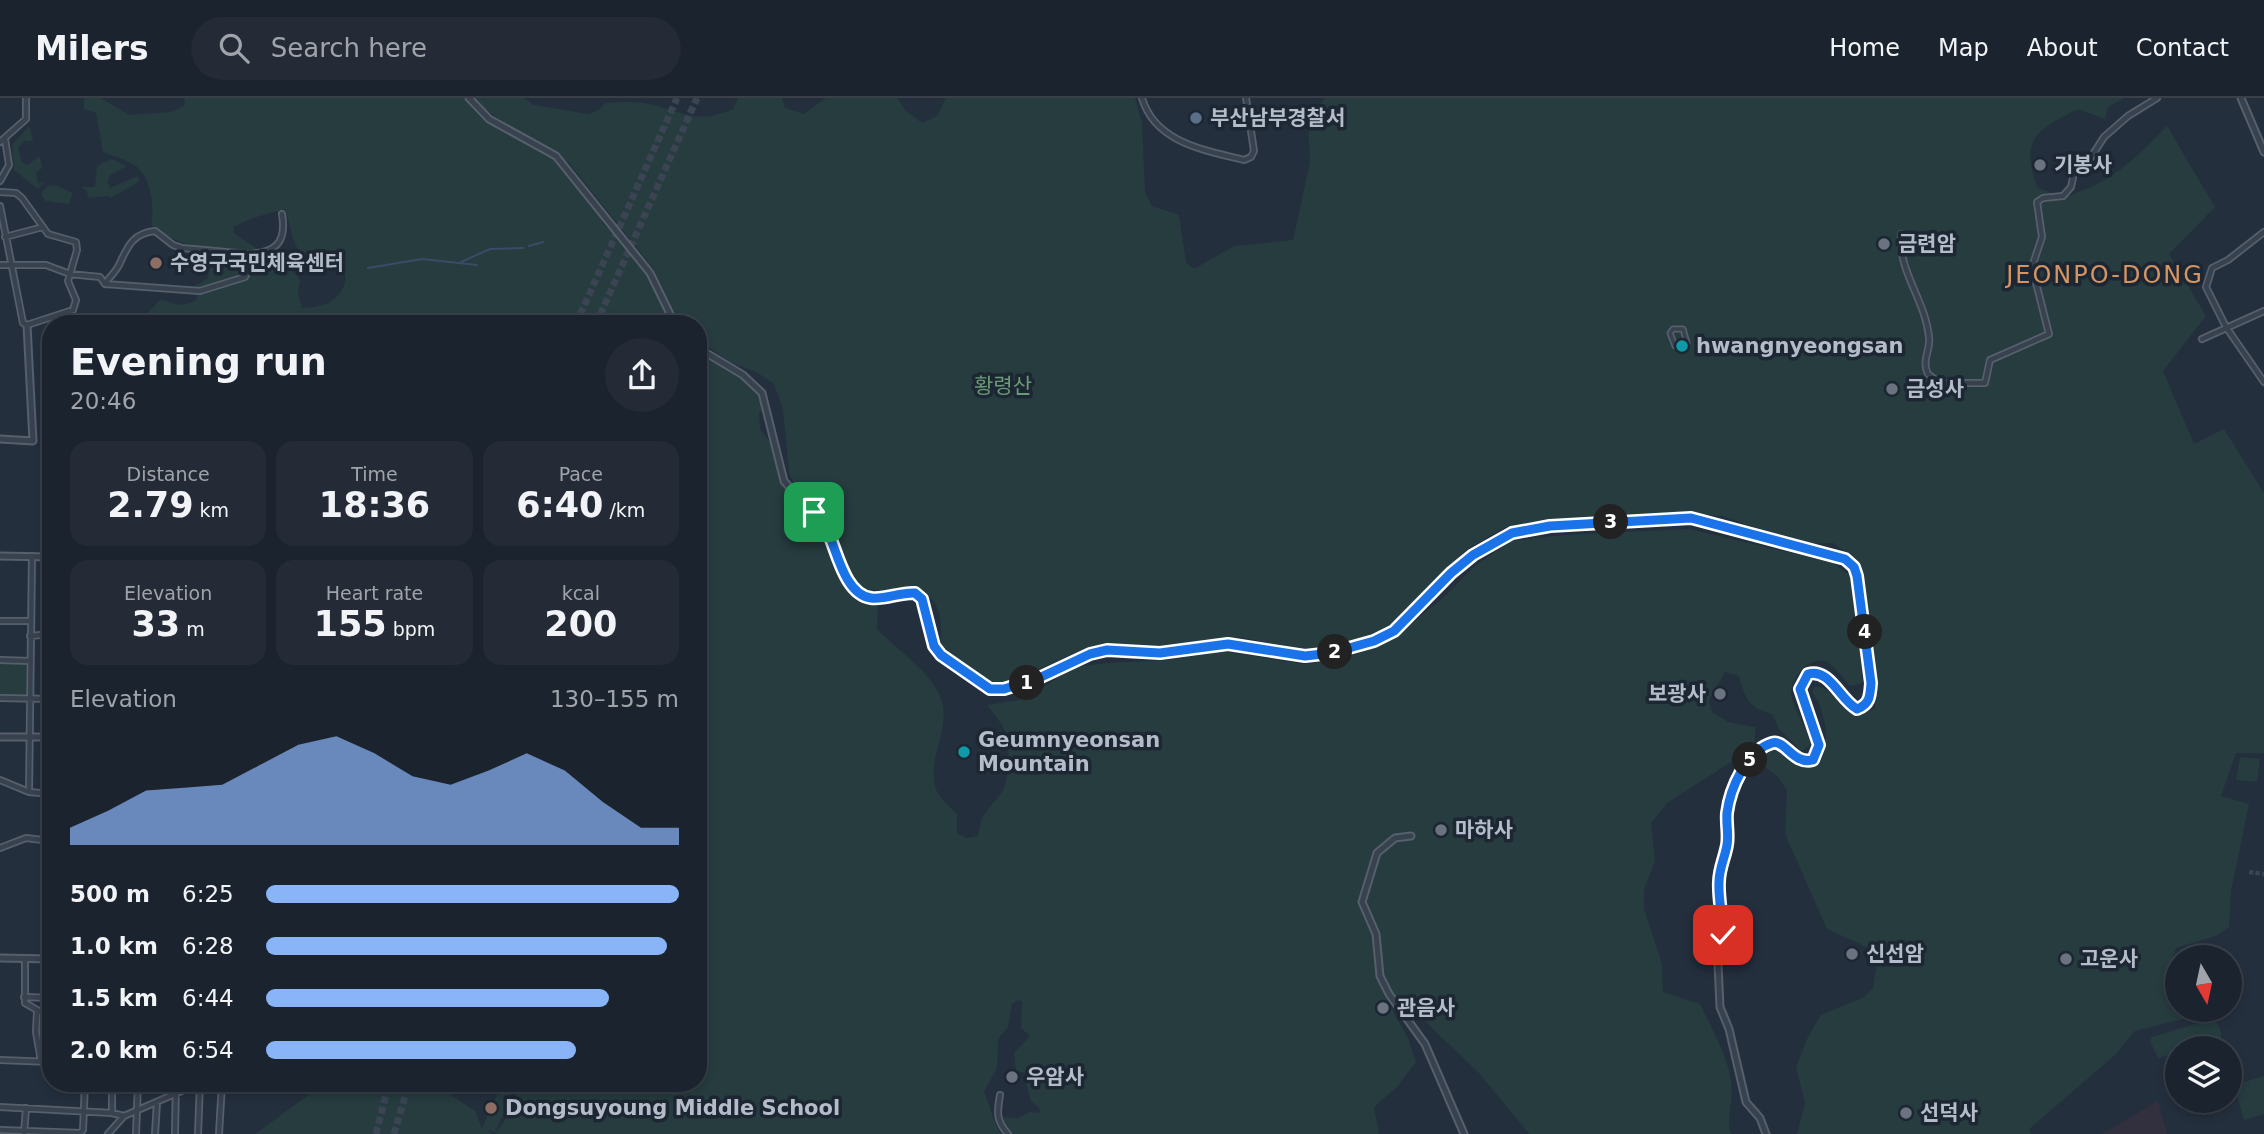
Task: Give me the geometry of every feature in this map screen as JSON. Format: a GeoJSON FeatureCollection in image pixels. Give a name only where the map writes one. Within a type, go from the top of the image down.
{"type":"FeatureCollection","features":[{"type":"Feature","properties":{"kind":"street"},"geometry":{"type":"LineString","coordinates":[[0,181],[9,165],[3,141],[26,119],[26,98]]}},
{"type":"Feature","properties":{"kind":"street"},"geometry":{"type":"LineString","coordinates":[[469,98],[489,119],[556,156],[650,273],[671,315]]}},
{"type":"Feature","properties":{"kind":"street"},"geometry":{"type":"LineString","coordinates":[[1142,98],[1149,115],[1182,143],[1244,159],[1252,156],[1254,146],[1246,98]]}},
{"type":"Feature","properties":{"kind":"street"},"geometry":{"type":"LineString","coordinates":[[1901,233],[1903,264],[1908,281],[1919,298],[1929,337],[1925,359],[1928,374],[1940,383],[1985,383],[1990,360],[2049,334],[2032,267],[2042,237],[2037,202],[2043,198],[2063,196],[2071,187],[2074,173],[2087,165],[2104,137],[2128,116],[2157,98]]}},
{"type":"Feature","properties":{"kind":"street"},"geometry":{"type":"LineString","coordinates":[[2241,98],[2264,152]]}},
{"type":"Feature","properties":{"kind":"street"},"geometry":{"type":"LineString","coordinates":[[0,192],[16,193],[52,236],[76,242],[78,250],[68,281],[76,300],[73,310],[58,315]]}},
{"type":"Feature","properties":{"kind":"street"},"geometry":{"type":"LineString","coordinates":[[0,206],[2,228],[23,323],[27,325],[33,441],[0,439]]}},
{"type":"Feature","properties":{"kind":"street"},"geometry":{"type":"LineString","coordinates":[[105,285],[118,269],[126,247],[146,232],[155,231],[173,246],[182,248],[248,254],[270,251],[279,242],[285,229],[282,215]]}},
{"type":"Feature","properties":{"kind":"street"},"geometry":{"type":"LineString","coordinates":[[5,237],[43,227]]}},
{"type":"Feature","properties":{"kind":"street"},"geometry":{"type":"LineString","coordinates":[[2264,232],[2228,260],[2218,263],[2208,278],[2209,297],[2264,382]]}},
{"type":"Feature","properties":{"kind":"street"},"geometry":{"type":"LineString","coordinates":[[105,285],[200,291],[245,277],[249,269],[248,254]]}},
{"type":"Feature","properties":{"kind":"street"},"geometry":{"type":"LineString","coordinates":[[0,265],[46,265],[70,274],[100,277],[105,285]]}},
{"type":"Feature","properties":{"kind":"street"},"geometry":{"type":"LineString","coordinates":[[2202,339],[2264,311]]}},
{"type":"Feature","properties":{"kind":"street"},"geometry":{"type":"LineString","coordinates":[[27,325],[42,320]]}},
{"type":"Feature","properties":{"kind":"street"},"geometry":{"type":"LineString","coordinates":[[1674,329],[1683,329],[1686,343],[1675,346],[1670,333],[1674,329]]}},
{"type":"Feature","properties":{"kind":"street"},"geometry":{"type":"LineString","coordinates":[[707,353],[743,375],[762,393],[784,481],[826,529],[847,578],[858,592],[866,597],[876,598],[915,593],[922,599],[934,646],[941,655],[990,689],[1016,688],[1090,654],[1107,650],[1160,653],[1228,644],[1305,656],[1331,653],[1374,641],[1394,631],[1451,573],[1473,555],[1512,533],[1550,526],[1691,518],[1848,561],[1856,571],[1860,590],[1871,683],[1870,699],[1865,706],[1857,709],[1848,704],[1824,676],[1808,674],[1800,689],[1819,745],[1818,753],[1813,760],[1806,762],[1798,760],[1779,743],[1766,746],[1750,761],[1737,779],[1728,807],[1727,846],[1719,883],[1723,929],[1718,964],[1720,1007],[1729,1029],[1746,1102],[1760,1118],[1766,1134]]}},
{"type":"Feature","properties":{"kind":"street"},"geometry":{"type":"LineString","coordinates":[[0,556],[42,557]]}},
{"type":"Feature","properties":{"kind":"street"},"geometry":{"type":"LineString","coordinates":[[29,792],[32,556]]}},
{"type":"Feature","properties":{"kind":"street"},"geometry":{"type":"LineString","coordinates":[[0,621],[30,621]]}},
{"type":"Feature","properties":{"kind":"street"},"geometry":{"type":"LineString","coordinates":[[30,636],[42,635]]}},
{"type":"Feature","properties":{"kind":"street"},"geometry":{"type":"LineString","coordinates":[[0,660],[30,661]]}},
{"type":"Feature","properties":{"kind":"street"},"geometry":{"type":"LineString","coordinates":[[0,698],[42,699]]}},
{"type":"Feature","properties":{"kind":"street"},"geometry":{"type":"LineString","coordinates":[[0,737],[42,737]]}},
{"type":"Feature","properties":{"kind":"street"},"geometry":{"type":"LineString","coordinates":[[0,780],[29,792],[42,793]]}},
{"type":"Feature","properties":{"kind":"street"},"geometry":{"type":"LineString","coordinates":[[1411,836],[1395,838],[1377,853],[1362,902],[1376,934],[1380,976],[1389,994],[1424,1044],[1464,1134]]}},
{"type":"Feature","properties":{"kind":"street"},"geometry":{"type":"LineString","coordinates":[[0,848],[26,838],[42,840]]}},
{"type":"Feature","properties":{"kind":"street"},"geometry":{"type":"LineString","coordinates":[[0,958],[42,958]]}},
{"type":"Feature","properties":{"kind":"street"},"geometry":{"type":"LineString","coordinates":[[25,958],[25,1003],[42,1014]]}},
{"type":"Feature","properties":{"kind":"street"},"geometry":{"type":"LineString","coordinates":[[24,998],[42,998]]}},
{"type":"Feature","properties":{"kind":"street"},"geometry":{"type":"LineString","coordinates":[[0,1060],[41,1061],[36,1032],[37,1012]]}},
{"type":"Feature","properties":{"kind":"street"},"geometry":{"type":"LineString","coordinates":[[0,1130],[80,1133],[83,1130],[85,1092]]}},
{"type":"Feature","properties":{"kind":"street"},"geometry":{"type":"LineString","coordinates":[[112,1092],[112,1113]]}},
{"type":"Feature","properties":{"kind":"street"},"geometry":{"type":"LineString","coordinates":[[136,1134],[138,1092]]}},
{"type":"Feature","properties":{"kind":"street"},"geometry":{"type":"LineString","coordinates":[[198,1134],[200,1092]]}},
{"type":"Feature","properties":{"kind":"street"},"geometry":{"type":"LineString","coordinates":[[219,1134],[221,1092]]}},
{"type":"Feature","properties":{"kind":"street"},"geometry":{"type":"LineString","coordinates":[[108,1134],[124,1116],[176,1093],[174,1134]]}},
{"type":"Feature","properties":{"kind":"street"},"geometry":{"type":"LineString","coordinates":[[1000,1096],[997,1113],[999,1124],[1008,1134]]}},
{"type":"Feature","properties":{"kind":"street"},"geometry":{"type":"LineString","coordinates":[[155,1134],[157,1102]]}},
{"type":"Feature","properties":{"kind":"street"},"geometry":{"type":"LineString","coordinates":[[0,1107],[112,1113],[124,1116]]}},
{"type":"Feature","properties":{"kind":"street"},"geometry":{"type":"LineString","coordinates":[[24,1132],[26,1108]]}},
{"type":"Feature","properties":{"kind":"street"},"geometry":{"type":"LineString","coordinates":[[114,1134],[115,1125]]}},
{"type":"Feature","properties":{"kind":"shaded area"},"geometry":{"type":"Polygon","coordinates":[[[2158,1101],[2167,1134],[2102,1134],[2158,1101]]]}},
{"type":"Feature","properties":{"kind":"green space"},"geometry":{"type":"Polygon","coordinates":[[[84,98],[101,98],[129,115],[171,112],[185,105],[184,98],[467,98],[487,119],[555,158],[600,213],[602,223],[617,236],[646,272],[668,315],[146,315],[161,299],[179,305],[197,299],[195,286],[208,278],[212,249],[180,242],[151,225],[152,201],[148,184],[134,165],[103,152],[96,113],[84,109],[84,98]],[[285,209],[233,227],[234,233],[257,249],[255,265],[289,269],[295,273],[300,280],[298,293],[302,308],[330,302],[344,286],[346,278],[343,271],[325,263],[311,264],[300,252],[285,209]]]}},
{"type":"Feature","properties":{"kind":"green space","name":"황령산"},"geometry":{"type":"Polygon","coordinates":[[[475,98],[524,98],[534,105],[588,114],[599,110],[605,103],[638,102],[699,117],[733,109],[738,98],[782,98],[785,108],[804,114],[826,98],[897,98],[905,110],[922,123],[937,116],[946,98],[1135,98],[1142,123],[1145,192],[1152,206],[1179,215],[1186,262],[1194,269],[1234,246],[1293,240],[1310,162],[1308,121],[1325,98],[2124,98],[2108,107],[2105,119],[2078,109],[2052,123],[2036,138],[2030,157],[2037,187],[2062,198],[2094,185],[2120,170],[2167,126],[2215,207],[2169,254],[2206,316],[2163,371],[2194,444],[2224,429],[2264,493],[2264,753],[2236,753],[2221,796],[2249,804],[2231,891],[2229,927],[2216,936],[2186,945],[2165,945],[2165,1022],[2171,1022],[2135,1031],[2115,1055],[2029,1129],[2031,1134],[1797,1134],[1805,1103],[1796,1067],[1807,1039],[1821,1015],[1864,997],[1873,988],[1876,968],[1873,950],[1827,929],[1785,834],[1787,790],[1778,777],[1760,763],[1760,759],[1771,749],[1800,762],[1819,764],[1826,738],[1821,708],[1812,692],[1815,686],[1824,689],[1853,712],[1875,709],[1872,634],[1858,560],[1833,543],[1796,544],[1723,516],[1669,514],[1520,524],[1502,529],[1467,549],[1383,633],[1343,647],[1309,651],[1239,637],[1173,647],[1086,648],[1006,684],[983,680],[940,646],[941,625],[933,600],[913,590],[866,591],[846,569],[825,518],[793,482],[789,473],[783,409],[774,384],[756,372],[732,363],[707,346],[707,315],[676,315],[653,268],[568,162],[479,105],[475,98]]]}},
{"type":"Feature","properties":{"kind":"green space"},"geometry":{"type":"Polygon","coordinates":[[[29,126],[33,140],[25,140],[18,148],[22,162],[27,165],[40,156],[42,168],[36,173],[38,183],[44,182],[38,189],[14,170],[12,145],[29,126]]]}},
{"type":"Feature","properties":{"kind":"green space"},"geometry":{"type":"Polygon","coordinates":[[[111,159],[127,166],[110,175],[110,188],[138,176],[140,181],[111,198],[88,198],[87,191],[81,187],[95,187],[97,166],[111,159]]]}},
{"type":"Feature","properties":{"kind":"green space"},"geometry":{"type":"Polygon","coordinates":[[[55,185],[73,193],[69,204],[46,201],[42,197],[42,192],[48,186],[55,185]]]}},
{"type":"Feature","properties":{"kind":"green space"},"geometry":{"type":"Polygon","coordinates":[[[707,356],[753,385],[761,397],[760,429],[772,445],[781,480],[823,530],[841,580],[856,596],[869,603],[878,603],[877,629],[923,672],[937,691],[944,713],[934,767],[936,789],[945,803],[957,814],[957,833],[966,838],[978,836],[984,815],[1003,790],[1007,778],[1007,736],[987,705],[1020,700],[1070,668],[1168,660],[1221,651],[1304,664],[1344,658],[1384,644],[1443,598],[1475,566],[1511,541],[1564,535],[1689,529],[1833,563],[1852,577],[1863,683],[1850,686],[1833,666],[1821,660],[1802,669],[1791,688],[1795,707],[1811,745],[1801,751],[1779,729],[1773,715],[1749,702],[1739,676],[1725,672],[1709,700],[1712,712],[1728,722],[1755,727],[1753,746],[1744,758],[1731,762],[1667,803],[1651,823],[1655,862],[1644,889],[1644,909],[1662,964],[1663,992],[1700,1004],[1716,1035],[1731,1080],[1731,1134],[1529,1134],[1479,1073],[1410,1003],[1383,993],[1408,1038],[1416,1062],[1397,1087],[1374,1107],[1379,1134],[1013,1134],[1004,1122],[1004,1117],[1018,1118],[1030,1112],[1041,1113],[1031,1101],[1026,1084],[1031,1078],[1029,1073],[1016,1071],[1014,1053],[1030,1036],[1021,1028],[1022,1001],[1018,1000],[1012,1004],[1008,1027],[998,1039],[997,1068],[984,1092],[1001,1134],[495,1134],[508,1116],[517,1092],[707,1092],[707,356]]]}},
{"type":"Feature","properties":{"kind":"green space"},"geometry":{"type":"Polygon","coordinates":[[[0,662],[24,663],[28,667],[27,693],[24,696],[0,695],[0,662]]]}},
{"type":"Feature","properties":{"kind":"green space"},"geometry":{"type":"Polygon","coordinates":[[[2240,757],[2260,759],[2257,782],[2236,780],[2240,757]]]}},
{"type":"Feature","properties":{"kind":"green space"},"geometry":{"type":"Polygon","coordinates":[[[2202,1022],[2216,1022],[2221,1035],[2165,1036],[2165,1056],[2158,1058],[2150,1041],[2152,1037],[2202,1022]]]}},
{"type":"Feature","properties":{"kind":"green space"},"geometry":{"type":"Polygon","coordinates":[[[2264,1076],[2264,1114],[2244,1120],[2242,1083],[2264,1076]]]}},
{"type":"Feature","properties":{"kind":"green space"},"geometry":{"type":"Polygon","coordinates":[[[313,1092],[446,1092],[475,1111],[482,1128],[498,1092],[513,1092],[495,1133],[485,1129],[493,1134],[255,1134],[313,1092]]]}},
{"type":"Feature","properties":{"kind":"waterway"},"geometry":{"type":"LineString","coordinates":[[529,246],[543,242]]}},
{"type":"Feature","properties":{"kind":"waterway"},"geometry":{"type":"LineString","coordinates":[[461,262],[490,249],[523,248]]}},
{"type":"Feature","properties":{"kind":"waterway"},"geometry":{"type":"LineString","coordinates":[[368,268],[422,259],[477,265]]}},
{"type":"Feature","properties":{"kind":"tunnel"},"geometry":{"type":"LineString","coordinates":[[580,315],[677,98]]}},
{"type":"Feature","properties":{"kind":"tunnel"},"geometry":{"type":"LineString","coordinates":[[600,315],[697,98]]}},
{"type":"Feature","properties":{"kind":"tunnel"},"geometry":{"type":"LineString","coordinates":[[2249,872],[2264,874]]}},
{"type":"Feature","properties":{"kind":"tunnel"},"geometry":{"type":"LineString","coordinates":[[376,1134],[387,1092]]}},
{"type":"Feature","properties":{"kind":"tunnel"},"geometry":{"type":"LineString","coordinates":[[394,1134],[406,1092]]}},
{"type":"Feature","properties":{"kind":"place","name":"부산남부경찰서"},"geometry":{"type":"Point","coordinates":[1196,118]}},
{"type":"Feature","properties":{"kind":"place","name":"기봉사"},"geometry":{"type":"Point","coordinates":[2040,165]}},
{"type":"Feature","properties":{"kind":"place","name":"금련암"},"geometry":{"type":"Point","coordinates":[1884,244]}},
{"type":"Feature","properties":{"kind":"place","name":"수영구국민체육센터"},"geometry":{"type":"Point","coordinates":[156,263]}},
{"type":"Feature","properties":{"kind":"place","name":"hwangnyeongsan"},"geometry":{"type":"Point","coordinates":[1682,346]}},
{"type":"Feature","properties":{"kind":"place","name":"금성사"},"geometry":{"type":"Point","coordinates":[1892,389]}},
{"type":"Feature","properties":{"kind":"place","name":"보광사"},"geometry":{"type":"Point","coordinates":[1720,694]}},
{"type":"Feature","properties":{"kind":"place","name":"Geumnyeonsan Mountain"},"geometry":{"type":"Point","coordinates":[964,752]}},
{"type":"Feature","properties":{"kind":"place","name":"마하사"},"geometry":{"type":"Point","coordinates":[1441,830]}},
{"type":"Feature","properties":{"kind":"place","name":"신선암"},"geometry":{"type":"Point","coordinates":[1852,954]}},
{"type":"Feature","properties":{"kind":"place","name":"고운사"},"geometry":{"type":"Point","coordinates":[2066,959]}},
{"type":"Feature","properties":{"kind":"place","name":"관음사"},"geometry":{"type":"Point","coordinates":[1383,1008]}},
{"type":"Feature","properties":{"kind":"place","name":"우암사"},"geometry":{"type":"Point","coordinates":[1012,1077]}},
{"type":"Feature","properties":{"kind":"place","name":"Dongsuyoung Middle School"},"geometry":{"type":"Point","coordinates":[491,1108]}},
{"type":"Feature","properties":{"kind":"place","name":"선덕사"},"geometry":{"type":"Point","coordinates":[1906,1113]}},
{"type":"Feature","properties":{"kind":"district","name":"JEONPO-DONG"},"geometry":{"type":"Point","coordinates":[2105,275]}},
{"type":"Feature","properties":{"kind":"route"},"geometry":{"type":"LineString","coordinates":[[814,512],[826,529],[847,578],[858,592],[866,597],[876,598],[915,593],[926,608],[934,646],[941,655],[990,689],[1016,688],[1090,654],[1107,650],[1160,653],[1228,644],[1305,656],[1331,653],[1374,641],[1394,631],[1451,573],[1473,555],[1512,533],[1550,526],[1691,518],[1845,559],[1856,571],[1860,590],[1871,683],[1870,699],[1865,706],[1857,709],[1848,704],[1824,676],[1808,674],[1800,689],[1819,745],[1818,753],[1813,760],[1806,762],[1798,760],[1779,743],[1773,743],[1758,752],[1737,779],[1728,807],[1727,846],[1719,883],[1723,935]]}}]}
